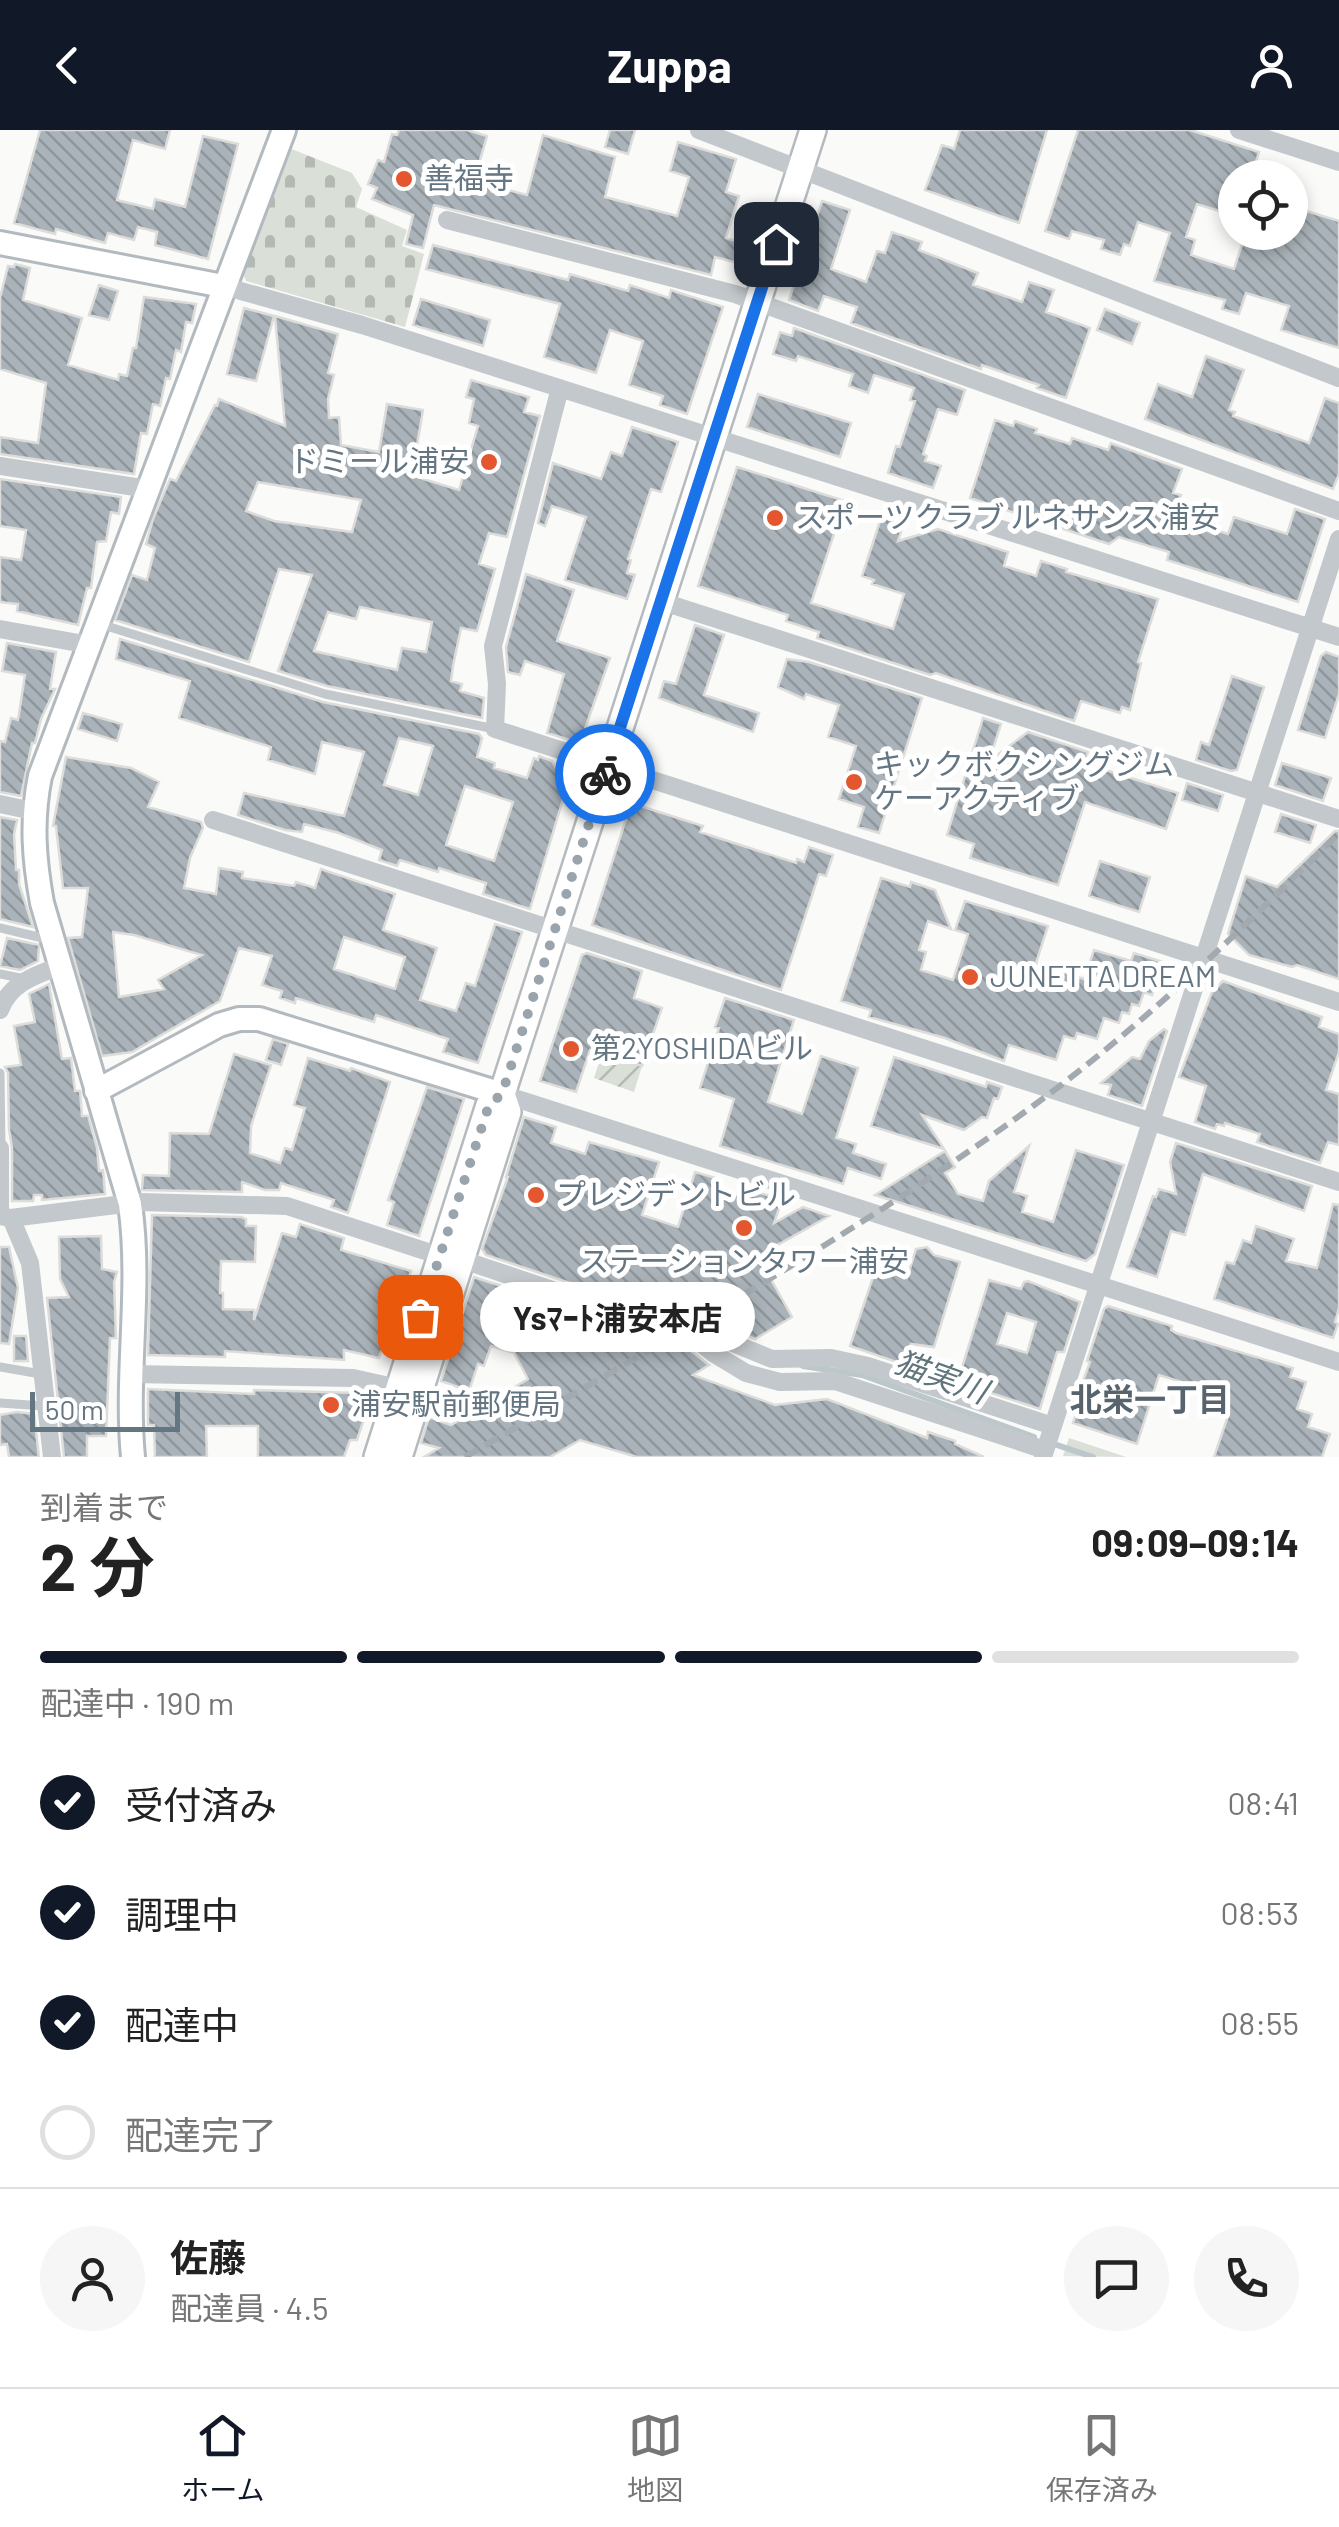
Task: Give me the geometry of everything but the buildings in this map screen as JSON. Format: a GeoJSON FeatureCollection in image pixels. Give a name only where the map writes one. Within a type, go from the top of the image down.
{"type":"FeatureCollection","features":[{"type":"Feature","properties":{"kind":"main road"},"geometry":{"type":"LineString","coordinates":[[377,1457],[489,1105],[502,1094],[813,130]]}},
{"type":"Feature","properties":{"kind":"main road"},"geometry":{"type":"LineString","coordinates":[[399,1457],[508,1112],[502,1094]]}},
{"type":"Feature","properties":{"kind":"street"},"geometry":{"type":"LineString","coordinates":[[133,1457],[134,1251],[130,1204],[53,940],[33,857],[33,811],[40,776],[284,130]]}},
{"type":"Feature","properties":{"kind":"street"},"geometry":{"type":"LineString","coordinates":[[698,130],[1339,378]]}},
{"type":"Feature","properties":{"kind":"street"},"geometry":{"type":"LineString","coordinates":[[1239,130],[1339,162]]}},
{"type":"Feature","properties":{"kind":"street"},"geometry":{"type":"LineString","coordinates":[[447,220],[757,302],[1339,511]]}},
{"type":"Feature","properties":{"kind":"street"},"geometry":{"type":"LineString","coordinates":[[0,243],[223,286],[362,325],[1339,637]]}},
{"type":"Feature","properties":{"kind":"street"},"geometry":{"type":"LineString","coordinates":[[560,388],[493,646],[497,684],[495,730],[1339,1002]]}},
{"type":"Feature","properties":{"kind":"street"},"geometry":{"type":"LineString","coordinates":[[0,466],[148,489]]}},
{"type":"Feature","properties":{"kind":"street"},"geometry":{"type":"LineString","coordinates":[[668,1317],[712,1353],[746,1374],[780,1382],[835,1381],[1044,1454],[1339,539]]}},
{"type":"Feature","properties":{"kind":"street"},"geometry":{"type":"LineString","coordinates":[[660,601],[1339,819]]}},
{"type":"Feature","properties":{"kind":"street"},"geometry":{"type":"LineString","coordinates":[[0,629],[94,634]]}},
{"type":"Feature","properties":{"kind":"street"},"geometry":{"type":"LineString","coordinates":[[0,804],[33,811]]}},
{"type":"Feature","properties":{"kind":"street"},"geometry":{"type":"LineString","coordinates":[[213,820],[1339,1182]]}},
{"type":"Feature","properties":{"kind":"street"},"geometry":{"type":"LineString","coordinates":[[0,1010],[25,979],[60,966]]}},
{"type":"Feature","properties":{"kind":"street"},"geometry":{"type":"LineString","coordinates":[[96,1091],[219,1026],[239,1019],[260,1019],[1339,1362]]}},
{"type":"Feature","properties":{"kind":"street"},"geometry":{"type":"LineString","coordinates":[[1,1148],[4,1217],[30,1263],[52,1457]]}},
{"type":"Feature","properties":{"kind":"street"},"geometry":{"type":"LineString","coordinates":[[4,1217],[130,1204],[287,1206],[425,1251]]}},
{"type":"Feature","properties":{"kind":"street"},"geometry":{"type":"LineString","coordinates":[[472,1264],[618,1312],[668,1317],[772,1359],[831,1358],[868,1366],[1053,1426]]}},
{"type":"Feature","properties":{"kind":"street"},"geometry":{"type":"LineString","coordinates":[[131,1374],[353,1378],[398,1388]]}},
{"type":"Feature","properties":{"kind":"lane"},"geometry":{"type":"LineString","coordinates":[[94,634],[325,694],[495,730]]}},
{"type":"Feature","properties":{"kind":"lane"},"geometry":{"type":"LineString","coordinates":[[0,928],[53,940]]}},
{"type":"Feature","properties":{"kind":"lane"},"geometry":{"type":"LineString","coordinates":[[0,974],[25,979]]}},
{"type":"Feature","properties":{"kind":"lane"},"geometry":{"type":"LineString","coordinates":[[0,1072],[1,1148]]}},
{"type":"Feature","properties":{"kind":"lane"},"geometry":{"type":"LineString","coordinates":[[0,1367],[41,1374]]}},
{"type":"Feature","properties":{"kind":"lane"},"geometry":{"type":"LineString","coordinates":[[0,1403],[44,1406]]}},
{"type":"Feature","properties":{"kind":"green space"},"geometry":{"type":"Polygon","coordinates":[[[289,148],[352,173],[362,189],[356,207],[407,230],[402,246],[424,254],[405,327],[246,281],[241,268],[289,148]]]}},
{"type":"Feature","properties":{"kind":"green space"},"geometry":{"type":"Polygon","coordinates":[[[602,1053],[642,1066],[634,1092],[594,1078],[602,1053]]]}},
{"type":"Feature","properties":{"kind":"green space"},"geometry":{"type":"Polygon","coordinates":[[[1069,1438],[1126,1457],[1063,1456],[1069,1438]]]}},
{"type":"Feature","properties":{"kind":"waterway","name":"猫実川"},"geometry":{"type":"LineString","coordinates":[[803,1366],[862,1375],[1034,1437]]}},
{"type":"Feature","properties":{"kind":"waterway","name":"猫実川"},"geometry":{"type":"LineString","coordinates":[[1051,1443],[1093,1457]]}},
{"type":"Feature","properties":{"kind":"railway"},"geometry":{"type":"LineString","coordinates":[[465,1457],[825,1245],[1033,1106],[1153,1009],[1339,833]]}},
{"type":"Feature","properties":{"kind":"way so far"},"geometry":{"type":"LineString","coordinates":[[420,1317],[489,1105],[502,1094],[605,774]]}},
{"type":"Feature","properties":{"kind":"place","name":"善福寺"},"geometry":{"type":"Point","coordinates":[404,179]}},
{"type":"Feature","properties":{"kind":"place","name":"ドミール浦安"},"geometry":{"type":"Point","coordinates":[489,462]}},
{"type":"Feature","properties":{"kind":"place","name":"スポーツクラブ ルネサンス浦安"},"geometry":{"type":"Point","coordinates":[775,518]}},
{"type":"Feature","properties":{"kind":"place","name":"キックボクシングジム ケーアクティブ"},"geometry":{"type":"Point","coordinates":[854,782]}},
{"type":"Feature","properties":{"kind":"place","name":"JUNETTA DREAM"},"geometry":{"type":"Point","coordinates":[970,977]}},
{"type":"Feature","properties":{"kind":"place","name":"第2YOSHIDAビル"},"geometry":{"type":"Point","coordinates":[571,1049]}},
{"type":"Feature","properties":{"kind":"place","name":"プレジデントビル"},"geometry":{"type":"Point","coordinates":[536,1195]}},
{"type":"Feature","properties":{"kind":"place","name":"ステーションタワー浦安"},"geometry":{"type":"Point","coordinates":[744,1228]}},
{"type":"Feature","properties":{"kind":"place","name":"Ysﾏｰﾄ浦安本店"},"geometry":{"type":"Point","coordinates":[420,1317]}},
{"type":"Feature","properties":{"kind":"place","name":"浦安駅前郵便局"},"geometry":{"type":"Point","coordinates":[331,1405]}},
{"type":"Feature","properties":{"kind":"district","name":"北栄一丁目"},"geometry":{"type":"Point","coordinates":[1150,1400]}},
{"type":"Feature","properties":{"kind":"route"},"geometry":{"type":"LineString","coordinates":[[605,774],[776,244]]}}]}
